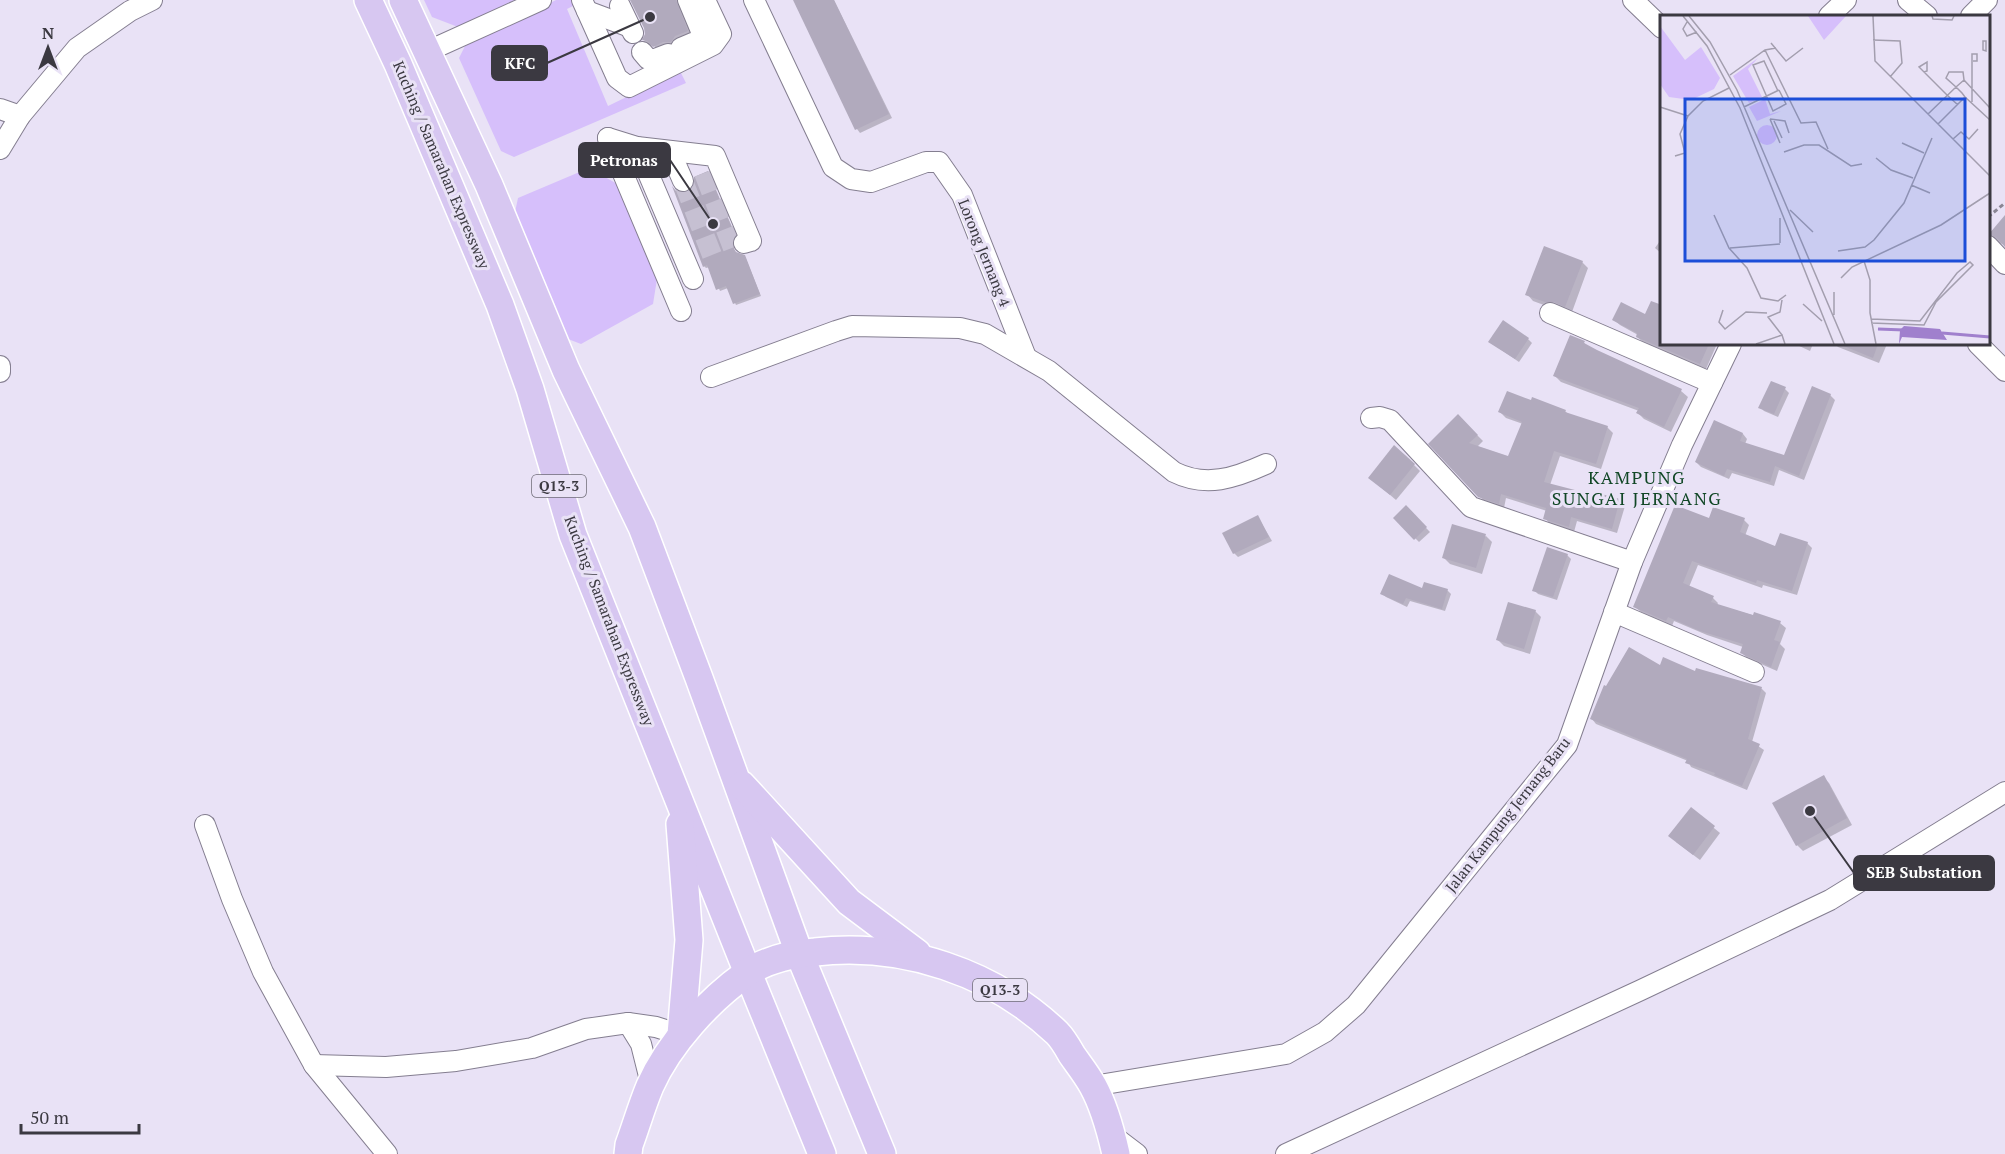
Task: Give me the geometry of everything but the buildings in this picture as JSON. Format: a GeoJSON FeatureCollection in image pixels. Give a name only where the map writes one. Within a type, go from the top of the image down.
{"type":"FeatureCollection","features":[{"type":"Feature","properties":{"kind":"highway","name":"Kuching / Samarahan Expressway"},"geometry":{"type":"LineString","coordinates":[[368,0],[398,64],[500,305],[530,389],[573,535],[822,1154]]}},
{"type":"Feature","properties":{"kind":"highway","name":"Kuching / Samarahan Expressway"},"geometry":{"type":"LineString","coordinates":[[403,0],[489,185],[566,370],[642,527],[799,953],[882,1154]]}},
{"type":"Feature","properties":{"kind":"highway"},"geometry":{"type":"LineString","coordinates":[[734,775],[849,902],[926,960]]}},
{"type":"Feature","properties":{"kind":"highway"},"geometry":{"type":"LineString","coordinates":[[677,796],[689,940],[681,1035]]}},
{"type":"Feature","properties":{"kind":"highway","name":"Q13-3"},"geometry":{"type":"LineString","coordinates":[[627,1154],[651,1084],[681,1035],[748,973],[771,961],[799,953],[860,949],[926,960],[972,977],[1007,994],[1058,1034],[1093,1086],[1114,1144]]}},
{"type":"Feature","properties":{"kind":"street"},"geometry":{"type":"LineString","coordinates":[[0,149],[21,116],[77,48],[130,10],[152,0]]}},
{"type":"Feature","properties":{"kind":"street"},"geometry":{"type":"LineString","coordinates":[[426,52],[541,0]]}},
{"type":"Feature","properties":{"kind":"street"},"geometry":{"type":"LineString","coordinates":[[620,6],[648,59],[655,59],[700,40],[701,31],[688,0]]}},
{"type":"Feature","properties":{"kind":"street"},"geometry":{"type":"LineString","coordinates":[[587,4],[617,78],[629,87],[714,45],[721,34],[705,0]]}},
{"type":"Feature","properties":{"kind":"street","name":"Lorong Jernang 4"},"geometry":{"type":"LineString","coordinates":[[754,0],[833,167],[851,179],[871,182],[926,162],[939,162],[948,173],[962,195],[1026,357]]}},
{"type":"Feature","properties":{"kind":"street"},"geometry":{"type":"LineString","coordinates":[[1633,0],[1660,26]]}},
{"type":"Feature","properties":{"kind":"street"},"geometry":{"type":"LineString","coordinates":[[1830,15],[1846,0]]}},
{"type":"Feature","properties":{"kind":"street"},"geometry":{"type":"LineString","coordinates":[[1908,0],[1926,15]]}},
{"type":"Feature","properties":{"kind":"street"},"geometry":{"type":"LineString","coordinates":[[1972,15],[1987,0]]}},
{"type":"Feature","properties":{"kind":"street"},"geometry":{"type":"LineString","coordinates":[[587,4],[636,39]]}},
{"type":"Feature","properties":{"kind":"street"},"geometry":{"type":"LineString","coordinates":[[0,109],[21,116]]}},
{"type":"Feature","properties":{"kind":"street"},"geometry":{"type":"LineString","coordinates":[[700,260],[681,311],[608,138],[636,147],[715,156],[751,241],[744,243]]}},
{"type":"Feature","properties":{"kind":"street"},"geometry":{"type":"LineString","coordinates":[[636,147],[693,279]]}},
{"type":"Feature","properties":{"kind":"street"},"geometry":{"type":"LineString","coordinates":[[670,151],[683,181]]}},
{"type":"Feature","properties":{"kind":"street"},"geometry":{"type":"LineString","coordinates":[[696,154],[704,173]]}},
{"type":"Feature","properties":{"kind":"street"},"geometry":{"type":"LineString","coordinates":[[1990,247],[2005,264]]}},
{"type":"Feature","properties":{"kind":"street"},"geometry":{"type":"LineString","coordinates":[[1550,313],[1712,383]]}},
{"type":"Feature","properties":{"kind":"street"},"geometry":{"type":"LineString","coordinates":[[711,377],[852,326],[960,328],[985,334],[1049,371],[1174,472],[1188,479],[1229,479],[1266,464]]}},
{"type":"Feature","properties":{"kind":"street","name":"Jalan Kampung Jernang Baru"},"geometry":{"type":"LineString","coordinates":[[1093,1086],[1286,1054],[1325,1032],[1356,1005],[1567,745],[1632,562],[1682,445],[1731,345]]}},
{"type":"Feature","properties":{"kind":"street"},"geometry":{"type":"LineString","coordinates":[[1979,345],[2005,371]]}},
{"type":"Feature","properties":{"kind":"street"},"geometry":{"type":"LineString","coordinates":[[0,366],[0,372]]}},
{"type":"Feature","properties":{"kind":"street"},"geometry":{"type":"LineString","coordinates":[[1371,418],[1380,417],[1390,420],[1471,507],[1632,562]]}},
{"type":"Feature","properties":{"kind":"street"},"geometry":{"type":"LineString","coordinates":[[1614,612],[1754,672]]}},
{"type":"Feature","properties":{"kind":"street"},"geometry":{"type":"LineString","coordinates":[[1286,1154],[1830,900],[2005,792]]}},
{"type":"Feature","properties":{"kind":"street"},"geometry":{"type":"LineString","coordinates":[[205,825],[263,972],[314,1065],[387,1154]]}},
{"type":"Feature","properties":{"kind":"street"},"geometry":{"type":"LineString","coordinates":[[628,1023],[641,1044],[651,1084]]}},
{"type":"Feature","properties":{"kind":"street"},"geometry":{"type":"LineString","coordinates":[[314,1065],[386,1067],[456,1061],[532,1048],[586,1029],[628,1023],[656,1027],[681,1035]]}},
{"type":"Feature","properties":{"kind":"street"},"geometry":{"type":"LineString","coordinates":[[1114,1144],[1137,1154]]}},
{"type":"Feature","properties":{"kind":"path"},"geometry":{"type":"LineString","coordinates":[[1990,216],[2005,203]]}},
{"type":"Feature","properties":{"kind":"shaded area"},"geometry":{"type":"Polygon","coordinates":[[[424,0],[515,0],[458,27],[432,17],[424,0]]]}},
{"type":"Feature","properties":{"kind":"shaded area"},"geometry":{"type":"Polygon","coordinates":[[[556,0],[575,0],[577,4],[567,9],[608,106],[680,71],[686,83],[514,157],[501,151],[459,58],[465,46],[556,0]]]}},
{"type":"Feature","properties":{"kind":"shaded area"},"geometry":{"type":"Polygon","coordinates":[[[589,168],[619,185],[657,279],[653,304],[581,344],[568,339],[514,217],[518,198],[589,168]]]}},
{"type":"Feature","properties":{"kind":"tunnel"},"geometry":{"type":"LineString","coordinates":[[704,173],[733,248]]}},
{"type":"Feature","properties":{"kind":"tunnel"},"geometry":{"type":"LineString","coordinates":[[683,181],[712,255]]}},
{"type":"Feature","properties":{"kind":"place","name":"KFC"},"geometry":{"type":"Point","coordinates":[650,17]}},
{"type":"Feature","properties":{"kind":"place","name":"Petronas"},"geometry":{"type":"Point","coordinates":[713,224]}},
{"type":"Feature","properties":{"kind":"place","name":"SEB Substation"},"geometry":{"type":"Point","coordinates":[1810,811]}},
{"type":"Feature","properties":{"kind":"district","name":"KAMPUNG SUNGAI JERNANG"},"geometry":{"type":"Point","coordinates":[1637,488]}}]}
